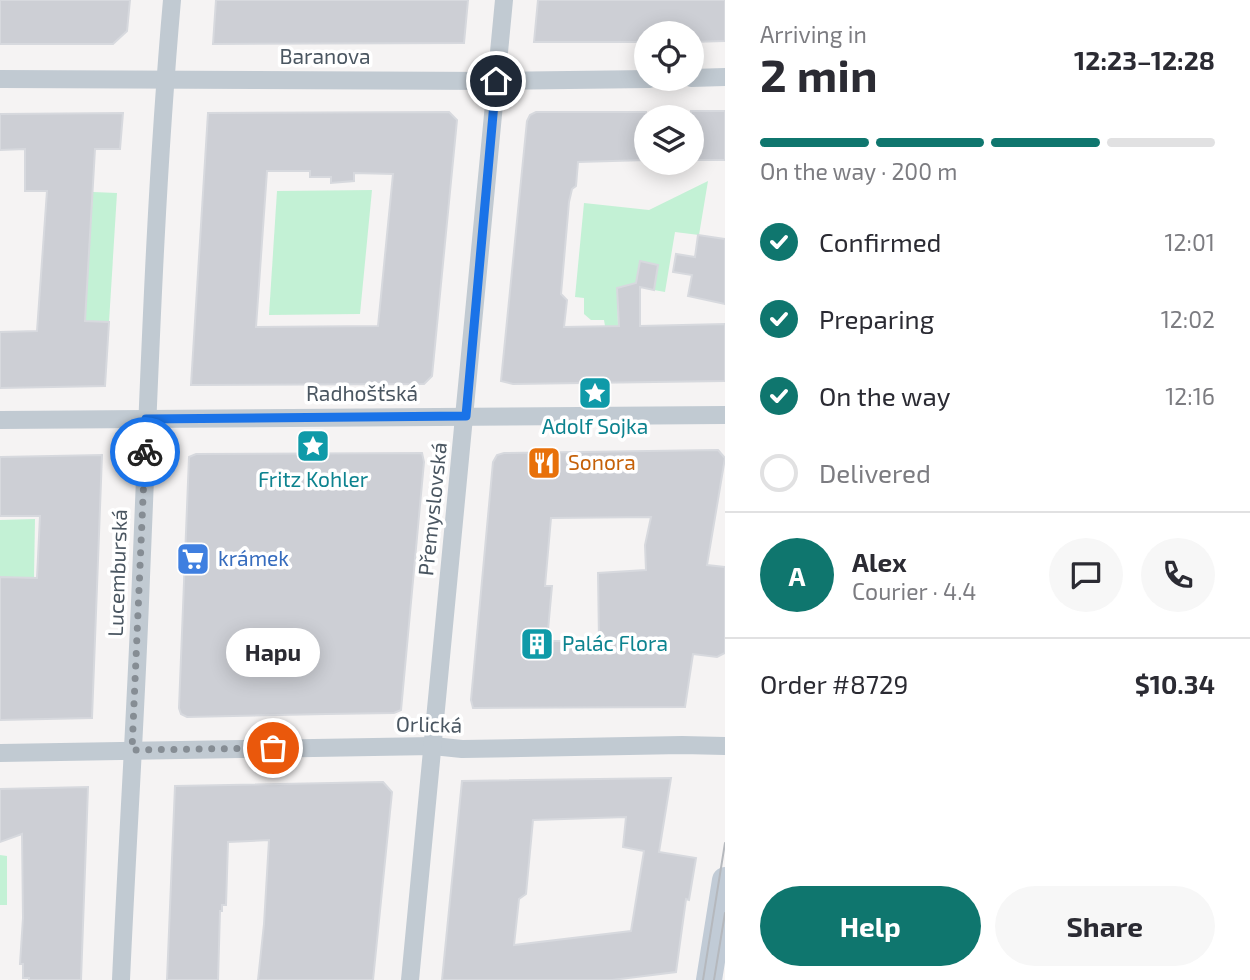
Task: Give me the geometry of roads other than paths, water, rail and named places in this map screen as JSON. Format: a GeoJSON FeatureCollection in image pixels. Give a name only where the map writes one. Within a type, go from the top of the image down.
{"type":"FeatureCollection","features":[{"type":"Feature","properties":{"kind":"main road"},"geometry":{"type":"LineString","coordinates":[[709,980],[725,880]]}},
{"type":"Feature","properties":{"kind":"street","name":"Lucemburská"},"geometry":{"type":"LineString","coordinates":[[121,980],[141,579],[146,419],[172,0]]}},
{"type":"Feature","properties":{"kind":"street","name":"Přemyslovská"},"geometry":{"type":"LineString","coordinates":[[411,980],[504,0]]}},
{"type":"Feature","properties":{"kind":"street"},"geometry":{"type":"LineString","coordinates":[[704,78],[725,78]]}},
{"type":"Feature","properties":{"kind":"street","name":"Baranova"},"geometry":{"type":"LineString","coordinates":[[0,79],[634,79]]}},
{"type":"Feature","properties":{"kind":"street","name":"Radhošťská"},"geometry":{"type":"LineString","coordinates":[[0,420],[725,415]]}},
{"type":"Feature","properties":{"kind":"street","name":"Orlická"},"geometry":{"type":"LineString","coordinates":[[0,753],[433,746],[461,749],[725,746]]}},
{"type":"Feature","properties":{"kind":"tram line"},"geometry":{"type":"LineString","coordinates":[[703,980],[725,843]]}},
{"type":"Feature","properties":{"kind":"tram line"},"geometry":{"type":"LineString","coordinates":[[714,980],[725,913]]}},
{"type":"Feature","properties":{"kind":"place","name":"Adolf Sojka"},"geometry":{"type":"Point","coordinates":[595,393]}},
{"type":"Feature","properties":{"kind":"place","name":"Fritz Kohler"},"geometry":{"type":"Point","coordinates":[313,446]}},
{"type":"Feature","properties":{"kind":"place","name":"Sonora"},"geometry":{"type":"Point","coordinates":[544,463]}},
{"type":"Feature","properties":{"kind":"place","name":"krámek"},"geometry":{"type":"Point","coordinates":[193,559]}},
{"type":"Feature","properties":{"kind":"place","name":"Palác Flora"},"geometry":{"type":"Point","coordinates":[537,644]}},
{"type":"Feature","properties":{"kind":"place","name":"Hapu"},"geometry":{"type":"Point","coordinates":[273,748]}}]}
